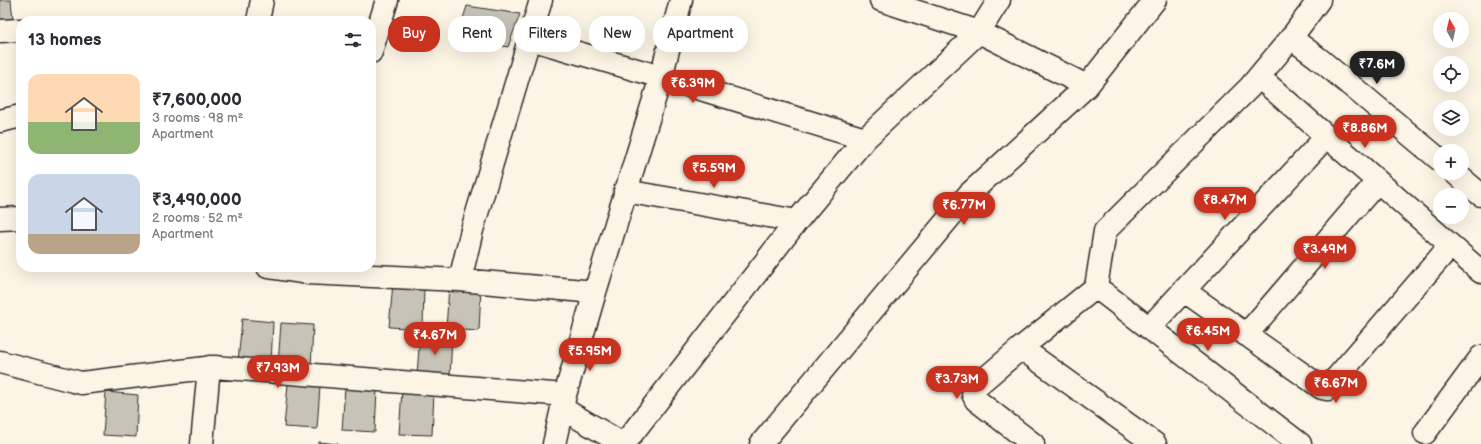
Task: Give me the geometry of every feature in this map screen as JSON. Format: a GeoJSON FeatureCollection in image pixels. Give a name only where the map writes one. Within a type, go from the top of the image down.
{"type":"FeatureCollection","features":[{"type":"Feature","properties":{"kind":"street"},"geometry":{"type":"LineString","coordinates":[[259,16],[262,0]]}},
{"type":"Feature","properties":{"kind":"street"},"geometry":{"type":"LineString","coordinates":[[376,36],[387,0]]}},
{"type":"Feature","properties":{"kind":"street"},"geometry":{"type":"LineString","coordinates":[[536,16],[541,0]]}},
{"type":"Feature","properties":{"kind":"street"},"geometry":{"type":"LineString","coordinates":[[554,444],[564,402],[595,292],[661,77],[681,0]]}},
{"type":"Feature","properties":{"kind":"street"},"geometry":{"type":"LineString","coordinates":[[881,0],[978,32],[1087,86]]}},
{"type":"Feature","properties":{"kind":"street"},"geometry":{"type":"LineString","coordinates":[[0,362],[81,383],[209,367],[564,402],[623,444],[797,221],[865,139],[978,32],[999,0]]}},
{"type":"Feature","properties":{"kind":"street"},"geometry":{"type":"LineString","coordinates":[[761,444],[969,194],[1087,86],[1155,0]]}},
{"type":"Feature","properties":{"kind":"street"},"geometry":{"type":"LineString","coordinates":[[1033,444],[976,400],[973,394],[974,388],[1096,287],[1105,231],[1250,87],[1291,38],[1320,0]]}},
{"type":"Feature","properties":{"kind":"street"},"geometry":{"type":"LineString","coordinates":[[0,31],[16,30]]}},
{"type":"Feature","properties":{"kind":"street"},"geometry":{"type":"LineString","coordinates":[[1291,38],[1318,58],[1433,154]]}},
{"type":"Feature","properties":{"kind":"street"},"geometry":{"type":"LineString","coordinates":[[460,280],[472,230],[526,52]]}},
{"type":"Feature","properties":{"kind":"street"},"geometry":{"type":"LineString","coordinates":[[575,52],[865,139]]}},
{"type":"Feature","properties":{"kind":"street"},"geometry":{"type":"LineString","coordinates":[[1259,77],[1481,272]]}},
{"type":"Feature","properties":{"kind":"street"},"geometry":{"type":"LineString","coordinates":[[0,121],[16,117]]}},
{"type":"Feature","properties":{"kind":"street"},"geometry":{"type":"LineString","coordinates":[[1148,328],[1326,137]]}},
{"type":"Feature","properties":{"kind":"street"},"geometry":{"type":"LineString","coordinates":[[1464,180],[1481,194]]}},
{"type":"Feature","properties":{"kind":"street"},"geometry":{"type":"LineString","coordinates":[[1246,336],[1377,182]]}},
{"type":"Feature","properties":{"kind":"street"},"geometry":{"type":"LineString","coordinates":[[625,191],[797,221]]}},
{"type":"Feature","properties":{"kind":"street"},"geometry":{"type":"LineString","coordinates":[[0,219],[16,218]]}},
{"type":"Feature","properties":{"kind":"street"},"geometry":{"type":"LineString","coordinates":[[1183,290],[1246,336],[1322,388],[1327,389],[1450,246]]}},
{"type":"Feature","properties":{"kind":"street"},"geometry":{"type":"LineString","coordinates":[[338,272],[460,280],[595,292]]}},
{"type":"Feature","properties":{"kind":"street"},"geometry":{"type":"LineString","coordinates":[[1096,287],[1300,444]]}},
{"type":"Feature","properties":{"kind":"street"},"geometry":{"type":"LineString","coordinates":[[1021,348],[1155,444]]}},
{"type":"Feature","properties":{"kind":"street"},"geometry":{"type":"LineString","coordinates":[[1425,432],[1481,357]]}},
{"type":"Feature","properties":{"kind":"street"},"geometry":{"type":"LineString","coordinates":[[202,444],[209,367]]}},
{"type":"Feature","properties":{"kind":"building"},"geometry":{"type":"Polygon","coordinates":[[[0,0],[11,0],[13,20],[0,21],[0,0]]]}},
{"type":"Feature","properties":{"kind":"building"},"geometry":{"type":"Polygon","coordinates":[[[467,6],[520,14],[519,16],[514,16],[514,30],[508,47],[506,47],[506,16],[464,16],[467,6]]]}},
{"type":"Feature","properties":{"kind":"building"},"geometry":{"type":"Polygon","coordinates":[[[393,283],[424,286],[423,329],[389,327],[393,283]]]}},
{"type":"Feature","properties":{"kind":"building"},"geometry":{"type":"Polygon","coordinates":[[[449,286],[481,288],[479,331],[446,329],[449,286]]]}},
{"type":"Feature","properties":{"kind":"building"},"geometry":{"type":"Polygon","coordinates":[[[242,319],[273,322],[271,364],[238,362],[242,319]]]}},
{"type":"Feature","properties":{"kind":"building"},"geometry":{"type":"Polygon","coordinates":[[[281,323],[313,325],[311,368],[278,366],[281,323]]]}},
{"type":"Feature","properties":{"kind":"building"},"geometry":{"type":"Polygon","coordinates":[[[420,333],[452,335],[450,378],[417,376],[420,333]]]}},
{"type":"Feature","properties":{"kind":"building"},"geometry":{"type":"Polygon","coordinates":[[[288,384],[320,386],[317,429],[284,427],[288,384]]]}},
{"type":"Feature","properties":{"kind":"building"},"geometry":{"type":"Polygon","coordinates":[[[345,387],[377,389],[375,432],[342,430],[345,387]]]}},
{"type":"Feature","properties":{"kind":"building"},"geometry":{"type":"Polygon","coordinates":[[[402,390],[434,393],[432,435],[399,434],[402,390]]]}},
{"type":"Feature","properties":{"kind":"building"},"geometry":{"type":"Polygon","coordinates":[[[106,392],[138,395],[136,437],[103,435],[106,392]]]}},
{"type":"Feature","properties":{"kind":"building"},"geometry":{"type":"Polygon","coordinates":[[[319,442],[338,444],[318,444],[319,442]]]}}]}
